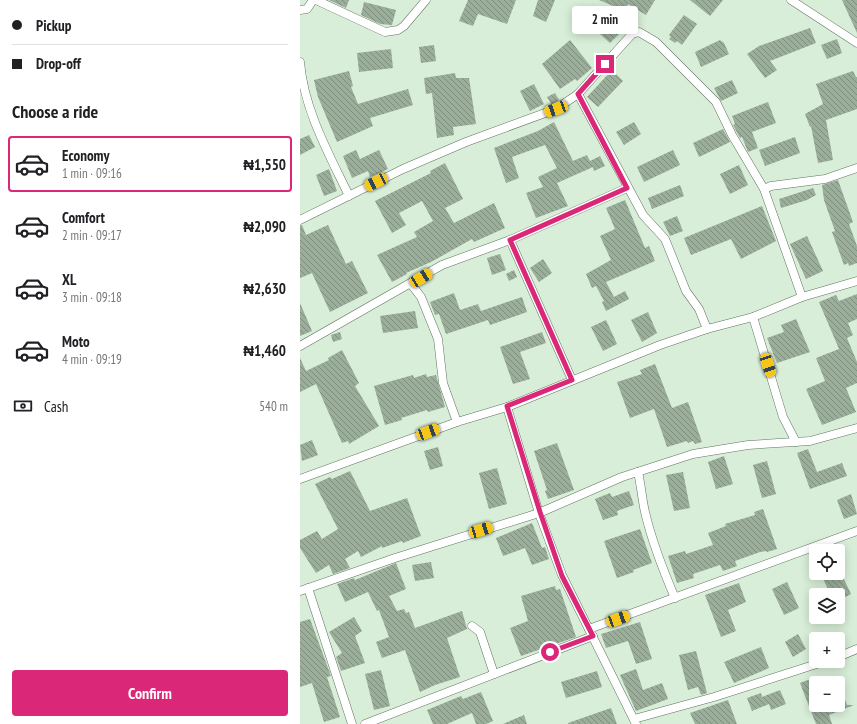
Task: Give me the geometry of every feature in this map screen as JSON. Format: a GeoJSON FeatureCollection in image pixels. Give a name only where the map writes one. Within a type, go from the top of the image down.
{"type":"FeatureCollection","features":[{"type":"Feature","properties":{"kind":"street"},"geometry":{"type":"LineString","coordinates":[[300,10],[307,9],[315,0],[385,32],[398,30],[404,26],[426,0]]}},
{"type":"Feature","properties":{"kind":"street"},"geometry":{"type":"LineString","coordinates":[[791,0],[857,43]]}},
{"type":"Feature","properties":{"kind":"street"},"geometry":{"type":"LineString","coordinates":[[300,220],[466,142],[556,109],[578,94],[632,34],[639,32],[644,33],[656,42],[716,102],[732,135],[764,189],[802,297]]}},
{"type":"Feature","properties":{"kind":"street"},"geometry":{"type":"LineString","coordinates":[[300,62],[309,106],[323,142],[349,196]]}},
{"type":"Feature","properties":{"kind":"street"},"geometry":{"type":"LineString","coordinates":[[578,94],[627,188],[643,215],[665,239],[686,291],[699,309],[707,329]]}},
{"type":"Feature","properties":{"kind":"street"},"geometry":{"type":"LineString","coordinates":[[764,189],[771,186],[825,178],[857,168]]}},
{"type":"Feature","properties":{"kind":"street"},"geometry":{"type":"LineString","coordinates":[[300,346],[442,265],[510,240],[627,188]]}},
{"type":"Feature","properties":{"kind":"street"},"geometry":{"type":"LineString","coordinates":[[510,240],[572,380]]}},
{"type":"Feature","properties":{"kind":"street"},"geometry":{"type":"LineString","coordinates":[[300,479],[457,422],[507,406],[660,345],[707,329],[753,317],[802,297],[857,281]]}},
{"type":"Feature","properties":{"kind":"street"},"geometry":{"type":"LineString","coordinates":[[411,284],[421,297],[438,339],[443,383],[457,422]]}},
{"type":"Feature","properties":{"kind":"street"},"geometry":{"type":"LineString","coordinates":[[753,317],[783,417],[796,442]]}},
{"type":"Feature","properties":{"kind":"street"},"geometry":{"type":"LineString","coordinates":[[507,406],[540,512],[562,576],[635,722],[809,666]]}},
{"type":"Feature","properties":{"kind":"street"},"geometry":{"type":"LineString","coordinates":[[352,724],[304,590],[395,558],[540,512],[638,472],[693,454],[748,444],[810,441],[857,428]]}},
{"type":"Feature","properties":{"kind":"street"},"geometry":{"type":"LineString","coordinates":[[638,472],[645,513],[652,537],[661,565],[675,598]]}},
{"type":"Feature","properties":{"kind":"street"},"geometry":{"type":"LineString","coordinates":[[365,724],[494,674],[675,598],[857,531]]}},
{"type":"Feature","properties":{"kind":"street"},"geometry":{"type":"LineString","coordinates":[[472,626],[480,632],[494,674]]}},
{"type":"Feature","properties":{"kind":"street"},"geometry":{"type":"LineString","coordinates":[[845,654],[857,650]]}},
{"type":"Feature","properties":{"kind":"building"},"geometry":{"type":"Polygon","coordinates":[[[329,0],[349,0],[346,8],[329,0]]]}},
{"type":"Feature","properties":{"kind":"building"},"geometry":{"type":"Polygon","coordinates":[[[468,0],[516,0],[507,24],[478,14],[473,26],[459,21],[468,0]]]}},
{"type":"Feature","properties":{"kind":"building"},"geometry":{"type":"Polygon","coordinates":[[[538,0],[555,0],[546,22],[533,16],[538,0]]]}},
{"type":"Feature","properties":{"kind":"building"},"geometry":{"type":"Polygon","coordinates":[[[599,0],[655,0],[646,15],[628,4],[625,11],[599,0]]]}},
{"type":"Feature","properties":{"kind":"building"},"geometry":{"type":"Polygon","coordinates":[[[690,0],[723,0],[710,16],[690,0]]]}},
{"type":"Feature","properties":{"kind":"building"},"geometry":{"type":"Polygon","coordinates":[[[842,0],[857,0],[857,33],[842,0]]]}},
{"type":"Feature","properties":{"kind":"building"},"geometry":{"type":"Polygon","coordinates":[[[364,2],[396,10],[392,25],[380,24],[361,15],[364,2]]]}},
{"type":"Feature","properties":{"kind":"building"},"geometry":{"type":"Polygon","coordinates":[[[599,14],[620,33],[610,43],[590,25],[599,14]]]}},
{"type":"Feature","properties":{"kind":"building"},"geometry":{"type":"Polygon","coordinates":[[[684,15],[697,24],[682,45],[677,41],[675,43],[669,39],[671,37],[669,35],[684,15]]]}},
{"type":"Feature","properties":{"kind":"building"},"geometry":{"type":"Polygon","coordinates":[[[810,28],[816,43],[770,61],[777,70],[765,78],[747,54],[759,46],[810,28]]]}},
{"type":"Feature","properties":{"kind":"building"},"geometry":{"type":"Polygon","coordinates":[[[837,39],[842,53],[827,59],[821,45],[837,39]]]}},
{"type":"Feature","properties":{"kind":"building"},"geometry":{"type":"Polygon","coordinates":[[[570,40],[592,68],[577,81],[575,79],[560,89],[542,64],[570,40]]]}},
{"type":"Feature","properties":{"kind":"building"},"geometry":{"type":"Polygon","coordinates":[[[720,40],[724,43],[729,54],[701,67],[695,52],[720,40]]]}},
{"type":"Feature","properties":{"kind":"building"},"geometry":{"type":"Polygon","coordinates":[[[434,45],[436,61],[421,63],[419,47],[434,45]]]}},
{"type":"Feature","properties":{"kind":"building"},"geometry":{"type":"Polygon","coordinates":[[[391,49],[393,68],[359,72],[357,53],[391,49]]]}},
{"type":"Feature","properties":{"kind":"building"},"geometry":{"type":"Polygon","coordinates":[[[612,70],[623,81],[598,107],[587,97],[612,70]]]}},
{"type":"Feature","properties":{"kind":"building"},"geometry":{"type":"Polygon","coordinates":[[[349,71],[353,86],[351,87],[358,104],[408,89],[413,105],[370,118],[373,126],[337,142],[318,97],[314,80],[349,71]]]}},
{"type":"Feature","properties":{"kind":"building"},"geometry":{"type":"Polygon","coordinates":[[[853,71],[857,77],[857,109],[826,120],[833,160],[818,163],[811,126],[810,127],[805,114],[823,104],[816,84],[853,71]]]}},
{"type":"Feature","properties":{"kind":"building"},"geometry":{"type":"Polygon","coordinates":[[[455,73],[456,78],[469,78],[476,124],[453,127],[454,135],[437,138],[432,93],[426,94],[424,78],[455,73]]]}},
{"type":"Feature","properties":{"kind":"building"},"geometry":{"type":"Polygon","coordinates":[[[732,80],[738,93],[721,101],[714,88],[732,80]]]}},
{"type":"Feature","properties":{"kind":"building"},"geometry":{"type":"Polygon","coordinates":[[[534,84],[544,104],[530,111],[520,91],[534,84]]]}},
{"type":"Feature","properties":{"kind":"building"},"geometry":{"type":"Polygon","coordinates":[[[555,93],[559,100],[552,105],[547,97],[555,93]]]}},
{"type":"Feature","properties":{"kind":"building"},"geometry":{"type":"Polygon","coordinates":[[[768,102],[776,123],[752,132],[758,148],[748,152],[742,137],[740,138],[733,125],[735,124],[732,116],[768,102]]]}},
{"type":"Feature","properties":{"kind":"building"},"geometry":{"type":"Polygon","coordinates":[[[554,122],[573,161],[587,155],[590,161],[600,156],[605,166],[594,171],[593,167],[557,183],[568,206],[536,218],[526,193],[543,187],[538,177],[557,168],[545,145],[512,157],[519,178],[506,183],[494,148],[538,131],[554,122]]]}},
{"type":"Feature","properties":{"kind":"building"},"geometry":{"type":"Polygon","coordinates":[[[634,122],[641,134],[624,145],[616,132],[634,122]]]}},
{"type":"Feature","properties":{"kind":"building"},"geometry":{"type":"Polygon","coordinates":[[[723,129],[730,142],[699,157],[693,143],[723,129]]]}},
{"type":"Feature","properties":{"kind":"building"},"geometry":{"type":"Polygon","coordinates":[[[309,135],[315,147],[300,155],[300,139],[309,135]]]}},
{"type":"Feature","properties":{"kind":"building"},"geometry":{"type":"Polygon","coordinates":[[[795,137],[800,153],[765,166],[759,150],[795,137]]]}},
{"type":"Feature","properties":{"kind":"building"},"geometry":{"type":"Polygon","coordinates":[[[356,150],[360,159],[379,150],[388,169],[370,177],[368,171],[352,178],[343,156],[356,150]]]}},
{"type":"Feature","properties":{"kind":"building"},"geometry":{"type":"Polygon","coordinates":[[[673,150],[680,165],[644,182],[637,167],[673,150]]]}},
{"type":"Feature","properties":{"kind":"building"},"geometry":{"type":"Polygon","coordinates":[[[445,163],[463,199],[445,208],[454,223],[494,203],[505,228],[474,242],[472,239],[431,262],[406,273],[407,274],[392,282],[377,255],[417,237],[414,232],[433,221],[422,201],[399,213],[406,225],[392,233],[375,201],[431,173],[430,171],[445,163]]]}},
{"type":"Feature","properties":{"kind":"building"},"geometry":{"type":"Polygon","coordinates":[[[739,165],[748,185],[730,194],[720,174],[739,165]]]}},
{"type":"Feature","properties":{"kind":"building"},"geometry":{"type":"Polygon","coordinates":[[[329,169],[337,191],[324,196],[316,175],[329,169]]]}},
{"type":"Feature","properties":{"kind":"building"},"geometry":{"type":"Polygon","coordinates":[[[838,180],[853,222],[849,224],[857,246],[857,263],[849,266],[848,263],[844,265],[832,232],[835,231],[824,200],[822,185],[838,180]]]}},
{"type":"Feature","properties":{"kind":"building"},"geometry":{"type":"Polygon","coordinates":[[[680,185],[684,196],[652,209],[648,198],[680,185]]]}},
{"type":"Feature","properties":{"kind":"building"},"geometry":{"type":"Polygon","coordinates":[[[813,188],[816,195],[807,200],[781,208],[779,199],[813,188]]]}},
{"type":"Feature","properties":{"kind":"building"},"geometry":{"type":"Polygon","coordinates":[[[625,200],[645,248],[649,246],[655,261],[606,282],[614,297],[625,291],[629,299],[606,311],[602,302],[604,301],[596,286],[592,288],[586,274],[611,260],[600,236],[615,229],[606,208],[625,200]]]}},
{"type":"Feature","properties":{"kind":"building"},"geometry":{"type":"Polygon","coordinates":[[[762,206],[776,241],[741,259],[731,239],[691,255],[684,238],[762,206]]]}},
{"type":"Feature","properties":{"kind":"building"},"geometry":{"type":"Polygon","coordinates":[[[677,216],[683,231],[670,236],[663,222],[677,216]]]}},
{"type":"Feature","properties":{"kind":"building"},"geometry":{"type":"Polygon","coordinates":[[[300,225],[302,225],[306,235],[328,225],[346,264],[352,261],[368,293],[330,312],[312,273],[300,278],[300,225]]]}},
{"type":"Feature","properties":{"kind":"building"},"geometry":{"type":"Polygon","coordinates":[[[807,236],[823,271],[806,279],[790,244],[807,236]]]}},
{"type":"Feature","properties":{"kind":"building"},"geometry":{"type":"Polygon","coordinates":[[[500,254],[506,270],[492,275],[487,258],[500,254]]]}},
{"type":"Feature","properties":{"kind":"building"},"geometry":{"type":"Polygon","coordinates":[[[543,259],[552,273],[539,282],[530,268],[543,259]]]}},
{"type":"Feature","properties":{"kind":"building"},"geometry":{"type":"Polygon","coordinates":[[[514,270],[517,277],[509,281],[506,274],[514,270]]]}},
{"type":"Feature","properties":{"kind":"building"},"geometry":{"type":"Polygon","coordinates":[[[454,293],[460,310],[478,304],[481,311],[522,297],[527,312],[490,325],[488,320],[446,334],[439,314],[435,315],[430,302],[454,293]]]}},
{"type":"Feature","properties":{"kind":"building"},"geometry":{"type":"Polygon","coordinates":[[[857,294],[857,319],[848,323],[853,335],[847,338],[857,362],[857,383],[846,388],[856,412],[822,425],[806,389],[825,381],[816,358],[839,349],[819,302],[836,295],[839,301],[857,294]]]}},
{"type":"Feature","properties":{"kind":"building"},"geometry":{"type":"Polygon","coordinates":[[[300,303],[312,331],[300,336],[300,303]]]}},
{"type":"Feature","properties":{"kind":"building"},"geometry":{"type":"Polygon","coordinates":[[[415,311],[418,328],[383,333],[380,316],[415,311]]]}},
{"type":"Feature","properties":{"kind":"building"},"geometry":{"type":"Polygon","coordinates":[[[648,312],[657,333],[642,342],[631,320],[648,312]]]}},
{"type":"Feature","properties":{"kind":"building"},"geometry":{"type":"Polygon","coordinates":[[[796,319],[810,352],[777,363],[767,338],[784,332],[781,325],[796,319]]]}},
{"type":"Feature","properties":{"kind":"building"},"geometry":{"type":"Polygon","coordinates":[[[606,320],[617,344],[603,351],[591,327],[606,320]]]}},
{"type":"Feature","properties":{"kind":"building"},"geometry":{"type":"Polygon","coordinates":[[[340,332],[342,339],[333,342],[331,335],[340,332]]]}},
{"type":"Feature","properties":{"kind":"building"},"geometry":{"type":"Polygon","coordinates":[[[542,332],[546,343],[520,352],[530,379],[513,384],[500,347],[542,332]]]}},
{"type":"Feature","properties":{"kind":"building"},"geometry":{"type":"Polygon","coordinates":[[[342,350],[359,383],[355,386],[379,426],[349,444],[348,441],[342,443],[316,384],[300,392],[300,358],[306,371],[329,360],[328,358],[342,350]]]}},
{"type":"Feature","properties":{"kind":"building"},"geometry":{"type":"Polygon","coordinates":[[[655,364],[672,408],[688,402],[702,442],[695,444],[693,441],[688,443],[687,441],[667,447],[654,409],[630,418],[617,382],[642,374],[640,370],[655,364]]]}},
{"type":"Feature","properties":{"kind":"building"},"geometry":{"type":"Polygon","coordinates":[[[426,374],[427,377],[436,375],[445,407],[428,412],[427,410],[401,418],[402,420],[385,425],[374,386],[413,375],[414,378],[426,374]]]}},
{"type":"Feature","properties":{"kind":"building"},"geometry":{"type":"Polygon","coordinates":[[[312,440],[318,455],[302,461],[300,445],[312,440]]]}},
{"type":"Feature","properties":{"kind":"building"},"geometry":{"type":"Polygon","coordinates":[[[557,443],[574,490],[548,499],[545,491],[547,490],[534,451],[557,443]]]}},
{"type":"Feature","properties":{"kind":"building"},"geometry":{"type":"Polygon","coordinates":[[[438,447],[443,466],[430,470],[424,451],[438,447]]]}},
{"type":"Feature","properties":{"kind":"building"},"geometry":{"type":"Polygon","coordinates":[[[808,449],[817,472],[842,463],[847,476],[810,489],[797,453],[808,449]]]}},
{"type":"Feature","properties":{"kind":"building"},"geometry":{"type":"Polygon","coordinates":[[[724,456],[733,484],[716,489],[708,462],[724,456]]]}},
{"type":"Feature","properties":{"kind":"building"},"geometry":{"type":"Polygon","coordinates":[[[767,461],[776,494],[762,498],[753,465],[767,461]]]}},
{"type":"Feature","properties":{"kind":"building"},"geometry":{"type":"Polygon","coordinates":[[[497,468],[507,504],[489,509],[479,473],[497,468]]]}},
{"type":"Feature","properties":{"kind":"building"},"geometry":{"type":"Polygon","coordinates":[[[350,471],[370,511],[407,498],[421,536],[403,543],[402,541],[382,548],[382,546],[361,557],[358,551],[345,559],[350,568],[333,574],[329,565],[316,573],[300,548],[300,540],[317,531],[322,539],[338,529],[315,484],[330,477],[332,479],[350,471]]]}},
{"type":"Feature","properties":{"kind":"building"},"geometry":{"type":"Polygon","coordinates":[[[683,472],[690,508],[674,511],[666,475],[683,472]]]}},
{"type":"Feature","properties":{"kind":"building"},"geometry":{"type":"Polygon","coordinates":[[[629,491],[634,505],[617,511],[618,515],[603,520],[595,499],[610,493],[612,497],[629,491]]]}},
{"type":"Feature","properties":{"kind":"building"},"geometry":{"type":"Polygon","coordinates":[[[851,494],[857,514],[844,519],[837,500],[851,494]]]}},
{"type":"Feature","properties":{"kind":"building"},"geometry":{"type":"Polygon","coordinates":[[[763,509],[777,549],[767,552],[760,552],[735,561],[737,566],[723,571],[720,565],[693,574],[694,578],[677,583],[668,556],[685,551],[686,554],[713,545],[708,533],[726,526],[725,524],[755,515],[754,512],[763,509]]]}},
{"type":"Feature","properties":{"kind":"building"},"geometry":{"type":"Polygon","coordinates":[[[532,523],[542,548],[545,547],[549,559],[532,565],[525,548],[503,556],[496,538],[532,523]]]}},
{"type":"Feature","properties":{"kind":"building"},"geometry":{"type":"Polygon","coordinates":[[[640,529],[652,563],[617,578],[604,541],[640,529]]]}},
{"type":"Feature","properties":{"kind":"building"},"geometry":{"type":"Polygon","coordinates":[[[431,562],[434,578],[415,581],[412,565],[431,562]]]}},
{"type":"Feature","properties":{"kind":"building"},"geometry":{"type":"Polygon","coordinates":[[[396,563],[406,589],[389,596],[397,611],[404,609],[406,613],[409,612],[415,628],[462,611],[467,629],[447,638],[460,677],[435,685],[420,692],[405,650],[382,658],[376,642],[389,637],[379,610],[377,611],[368,592],[345,602],[337,584],[354,578],[355,580],[396,563]]]}},
{"type":"Feature","properties":{"kind":"building"},"geometry":{"type":"Polygon","coordinates":[[[824,580],[844,580],[851,594],[845,597],[845,588],[828,588],[824,580]]]}},
{"type":"Feature","properties":{"kind":"building"},"geometry":{"type":"Polygon","coordinates":[[[787,582],[799,608],[784,615],[772,589],[787,582]]]}},
{"type":"Feature","properties":{"kind":"building"},"geometry":{"type":"Polygon","coordinates":[[[739,583],[746,602],[728,610],[736,631],[721,637],[705,595],[739,583]]]}},
{"type":"Feature","properties":{"kind":"building"},"geometry":{"type":"Polygon","coordinates":[[[555,586],[556,590],[560,589],[576,637],[521,656],[510,628],[528,621],[521,596],[555,586]]]}},
{"type":"Feature","properties":{"kind":"building"},"geometry":{"type":"Polygon","coordinates":[[[354,617],[362,631],[355,636],[365,663],[341,671],[336,657],[342,653],[329,632],[354,617]]]}},
{"type":"Feature","properties":{"kind":"building"},"geometry":{"type":"Polygon","coordinates":[[[310,619],[331,676],[327,677],[340,717],[324,722],[312,683],[300,687],[300,622],[310,619]]]}},
{"type":"Feature","properties":{"kind":"building"},"geometry":{"type":"Polygon","coordinates":[[[640,622],[652,659],[636,664],[628,641],[606,648],[601,634],[640,622]]]}},
{"type":"Feature","properties":{"kind":"building"},"geometry":{"type":"Polygon","coordinates":[[[798,634],[806,649],[793,657],[785,642],[798,634]]]}},
{"type":"Feature","properties":{"kind":"building"},"geometry":{"type":"Polygon","coordinates":[[[761,647],[769,668],[734,683],[724,662],[761,647]]]}},
{"type":"Feature","properties":{"kind":"building"},"geometry":{"type":"Polygon","coordinates":[[[696,651],[707,693],[701,695],[698,687],[688,690],[679,655],[696,651]]]}},
{"type":"Feature","properties":{"kind":"building"},"geometry":{"type":"Polygon","coordinates":[[[636,669],[643,690],[662,683],[668,699],[636,711],[620,675],[636,669]]]}},
{"type":"Feature","properties":{"kind":"building"},"geometry":{"type":"Polygon","coordinates":[[[381,670],[390,706],[374,710],[365,674],[381,670]]]}},
{"type":"Feature","properties":{"kind":"building"},"geometry":{"type":"Polygon","coordinates":[[[597,671],[602,687],[566,698],[561,682],[597,671]]]}},
{"type":"Feature","properties":{"kind":"building"},"geometry":{"type":"Polygon","coordinates":[[[809,680],[809,706],[800,683],[809,680]]]}},
{"type":"Feature","properties":{"kind":"building"},"geometry":{"type":"Polygon","coordinates":[[[780,690],[786,704],[771,710],[769,704],[752,711],[747,698],[761,693],[762,697],[780,690]]]}},
{"type":"Feature","properties":{"kind":"building"},"geometry":{"type":"Polygon","coordinates":[[[481,692],[493,721],[486,724],[476,724],[472,713],[447,724],[433,724],[427,710],[461,696],[463,699],[481,692]]]}},
{"type":"Feature","properties":{"kind":"building"},"geometry":{"type":"Polygon","coordinates":[[[728,700],[737,724],[695,724],[690,713],[728,700]]]}},
{"type":"Feature","properties":{"kind":"building"},"geometry":{"type":"Polygon","coordinates":[[[845,700],[847,705],[854,705],[845,709],[845,700]]]}},
{"type":"Feature","properties":{"kind":"building"},"geometry":{"type":"Polygon","coordinates":[[[611,708],[617,724],[568,724],[568,723],[611,708]]]}},
{"type":"Feature","properties":{"kind":"building"},"geometry":{"type":"Polygon","coordinates":[[[811,712],[836,712],[829,715],[832,724],[816,724],[811,712]]]}},
{"type":"Feature","properties":{"kind":"building"},"geometry":{"type":"Polygon","coordinates":[[[524,715],[527,724],[503,724],[524,715]]]}},
{"type":"Feature","properties":{"kind":"route"},"geometry":{"type":"LineString","coordinates":[[550,652],[593,636],[562,576],[540,512],[507,406],[572,380],[510,240],[570,212],[627,188],[619,170],[578,94],[605,64]]}}]}
